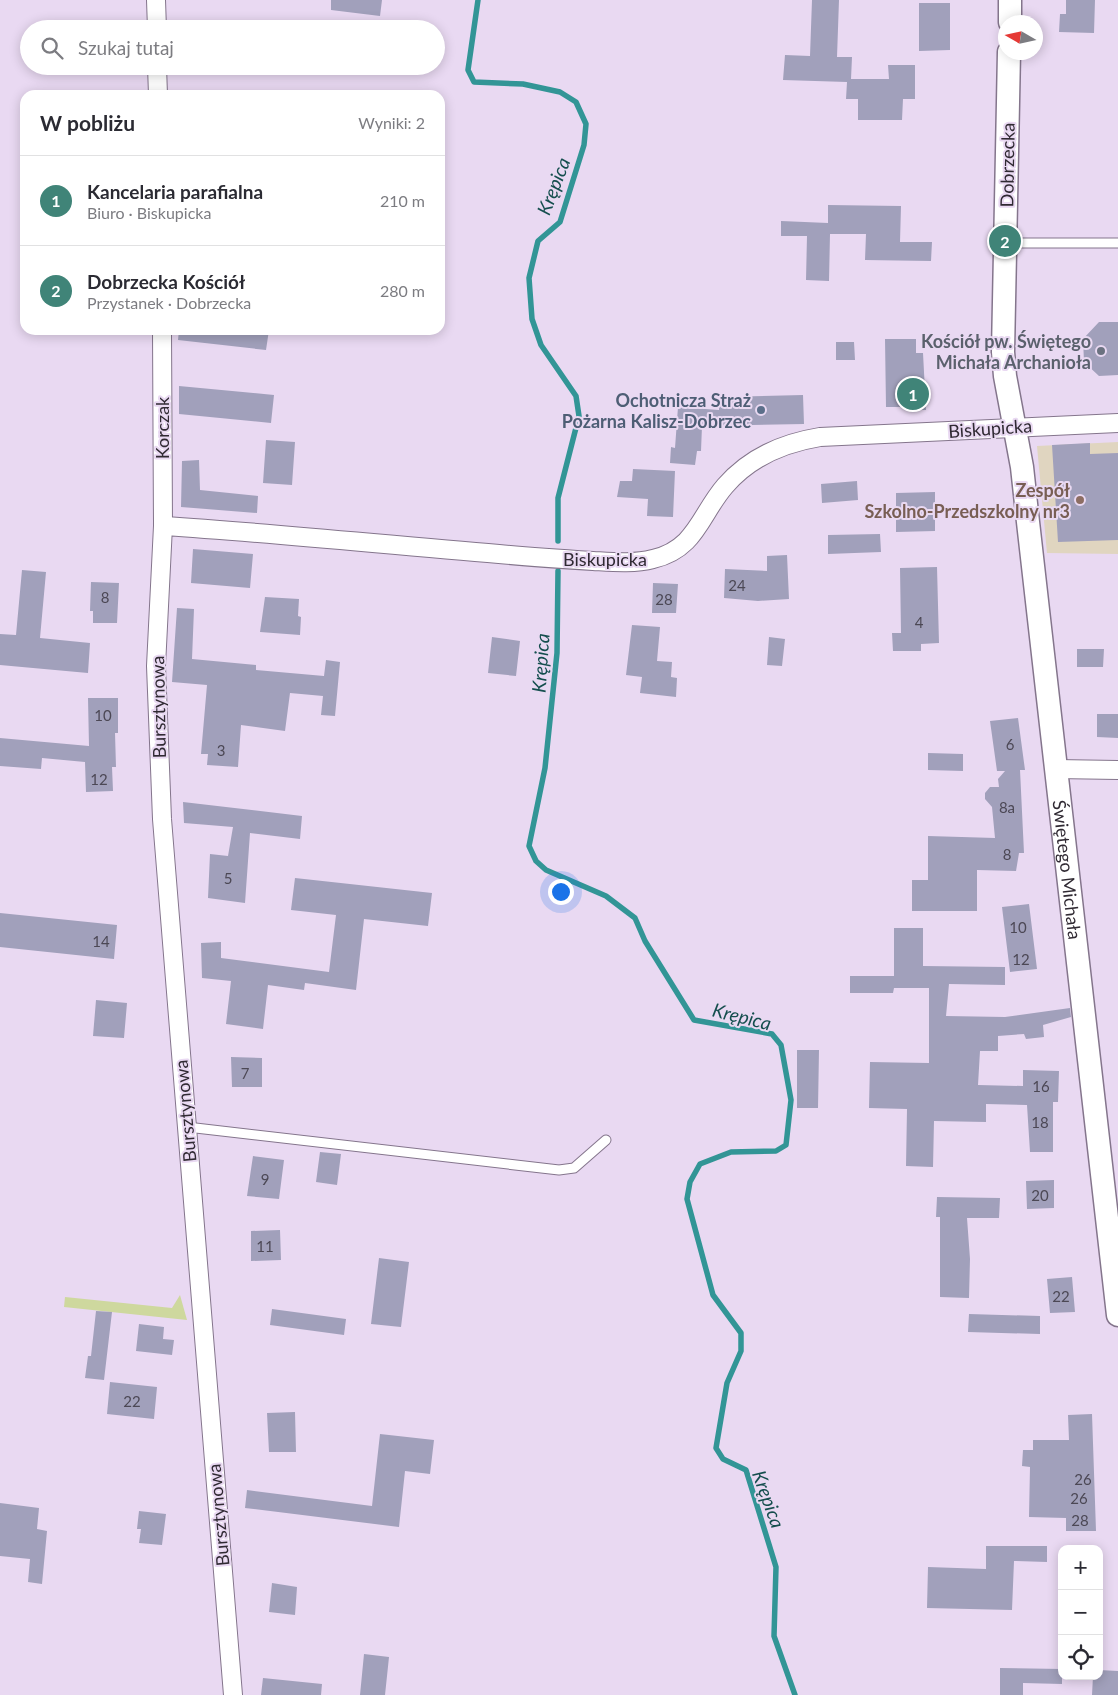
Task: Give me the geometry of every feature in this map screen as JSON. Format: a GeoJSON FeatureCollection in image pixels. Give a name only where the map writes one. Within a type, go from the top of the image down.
{"type":"FeatureCollection","features":[{"type":"Feature","properties":{"kind":"street"},"geometry":{"type":"LineString","coordinates":[[156,0],[157,20]]}},
{"type":"Feature","properties":{"kind":"street"},"geometry":{"type":"LineString","coordinates":[[1010,0],[1010,15]]}},
{"type":"Feature","properties":{"kind":"street","name":"Dobrzecka"},"geometry":{"type":"LineString","coordinates":[[1009,60],[1003,352],[1005,376],[1014,426]]}},
{"type":"Feature","properties":{"kind":"street"},"geometry":{"type":"LineString","coordinates":[[158,75],[158,90]]}},
{"type":"Feature","properties":{"kind":"street","name":"Korczak"},"geometry":{"type":"LineString","coordinates":[[162,335],[163,526]]}},
{"type":"Feature","properties":{"kind":"street","name":"Biskupicka"},"geometry":{"type":"LineString","coordinates":[[163,526],[555,559],[637,562],[668,555],[681,547],[698,528],[725,486],[741,470],[779,447],[820,437],[1014,426],[1118,423]]}},
{"type":"Feature","properties":{"kind":"street","name":"Świętego Michała"},"geometry":{"type":"LineString","coordinates":[[1014,426],[1022,467],[1118,1314]]}},
{"type":"Feature","properties":{"kind":"street","name":"Bursztynowa"},"geometry":{"type":"LineString","coordinates":[[163,526],[156,649],[156,721],[162,819],[232,1695]]}},
{"type":"Feature","properties":{"kind":"street"},"geometry":{"type":"LineString","coordinates":[[1056,769],[1118,770]]}},
{"type":"Feature","properties":{"kind":"lane"},"geometry":{"type":"LineString","coordinates":[[1005,243],[1118,243]]}},
{"type":"Feature","properties":{"kind":"lane"},"geometry":{"type":"LineString","coordinates":[[187,1126],[559,1170],[574,1168],[606,1140]]}},
{"type":"Feature","properties":{"kind":"shaded area","name":"Zespół Szkolno-Przedszkolny nr3"},"geometry":{"type":"Polygon","coordinates":[[[1118,442],[1118,554],[1047,553],[1037,446],[1118,442]]]}},
{"type":"Feature","properties":{"kind":"green space"},"geometry":{"type":"Polygon","coordinates":[[[180,1295],[187,1320],[64,1307],[65,1297],[172,1308],[180,1295]]]}},
{"type":"Feature","properties":{"kind":"building"},"geometry":{"type":"Polygon","coordinates":[[[331,0],[382,0],[380,16],[331,10],[331,0]]]}},
{"type":"Feature","properties":{"kind":"building"},"geometry":{"type":"Polygon","coordinates":[[[812,0],[839,0],[837,57],[852,57],[851,79],[889,79],[888,65],[915,65],[915,99],[903,99],[902,120],[858,120],[858,99],[846,99],[847,82],[783,80],[785,55],[810,56],[812,0]]]}},
{"type":"Feature","properties":{"kind":"building"},"geometry":{"type":"Polygon","coordinates":[[[1066,0],[1095,0],[1094,33],[1059,32],[1060,14],[1066,14],[1066,0]]]}},
{"type":"Feature","properties":{"kind":"building"},"geometry":{"type":"Polygon","coordinates":[[[919,3],[950,3],[950,50],[919,51],[919,3]]]}},
{"type":"Feature","properties":{"kind":"building"},"geometry":{"type":"Polygon","coordinates":[[[828,205],[901,206],[900,242],[932,242],[931,261],[865,260],[866,234],[830,234],[829,281],[806,280],[807,236],[781,236],[781,221],[828,223],[828,205]]]}},
{"type":"Feature","properties":{"kind":"building","name":"Kościół pw. Świętego Michała Archanioła"},"geometry":{"type":"Polygon","coordinates":[[[1099,322],[1118,322],[1118,375],[1099,376],[1084,362],[1083,339],[1099,322]]]}},
{"type":"Feature","properties":{"kind":"building"},"geometry":{"type":"Polygon","coordinates":[[[178,335],[268,335],[266,350],[178,340],[178,335]]]}},
{"type":"Feature","properties":{"kind":"building"},"geometry":{"type":"Polygon","coordinates":[[[885,339],[916,339],[916,353],[923,353],[926,410],[911,410],[911,407],[886,407],[885,339]]]}},
{"type":"Feature","properties":{"kind":"building"},"geometry":{"type":"Polygon","coordinates":[[[836,342],[854,342],[855,360],[836,360],[836,342]]]}},
{"type":"Feature","properties":{"kind":"building"},"geometry":{"type":"Polygon","coordinates":[[[179,386],[274,395],[271,423],[179,414],[179,386]]]}},
{"type":"Feature","properties":{"kind":"building"},"geometry":{"type":"Polygon","coordinates":[[[803,395],[804,424],[702,426],[701,451],[697,451],[695,465],[670,463],[671,447],[675,448],[678,407],[719,410],[719,397],[803,395]]]}},
{"type":"Feature","properties":{"kind":"building"},"geometry":{"type":"Polygon","coordinates":[[[266,440],[295,442],[292,485],[263,483],[266,440]]]}},
{"type":"Feature","properties":{"kind":"building","name":"Zespół Szkolno-Przedszkolny nr3"},"geometry":{"type":"Polygon","coordinates":[[[1090,443],[1090,454],[1118,453],[1118,540],[1058,542],[1052,445],[1090,443]]]}},
{"type":"Feature","properties":{"kind":"building"},"geometry":{"type":"Polygon","coordinates":[[[199,460],[200,490],[258,496],[257,513],[181,507],[182,461],[199,460]]]}},
{"type":"Feature","properties":{"kind":"building"},"geometry":{"type":"Polygon","coordinates":[[[633,469],[675,471],[673,517],[647,516],[648,499],[617,497],[620,481],[632,481],[633,469]]]}},
{"type":"Feature","properties":{"kind":"building"},"geometry":{"type":"Polygon","coordinates":[[[857,481],[858,500],[822,503],[821,484],[857,481]]]}},
{"type":"Feature","properties":{"kind":"building"},"geometry":{"type":"Polygon","coordinates":[[[935,492],[935,507],[940,511],[935,516],[935,531],[896,532],[896,493],[935,492]]]}},
{"type":"Feature","properties":{"kind":"building"},"geometry":{"type":"Polygon","coordinates":[[[880,534],[881,552],[828,554],[828,535],[880,534]]]}},
{"type":"Feature","properties":{"kind":"building"},"geometry":{"type":"Polygon","coordinates":[[[193,549],[253,554],[250,588],[191,583],[193,549]]]}},
{"type":"Feature","properties":{"kind":"building"},"geometry":{"type":"Polygon","coordinates":[[[787,555],[789,599],[758,601],[724,598],[725,569],[767,571],[767,556],[787,555]]]}},
{"type":"Feature","properties":{"kind":"building"},"geometry":{"type":"Polygon","coordinates":[[[937,567],[939,643],[921,644],[921,651],[893,651],[892,633],[901,633],[900,568],[937,567]]]}},
{"type":"Feature","properties":{"kind":"building"},"geometry":{"type":"Polygon","coordinates":[[[22,570],[46,572],[40,638],[90,643],[88,673],[0,665],[0,634],[16,635],[22,570]]]}},
{"type":"Feature","properties":{"kind":"building"},"geometry":{"type":"Polygon","coordinates":[[[91,582],[119,583],[117,623],[93,623],[93,611],[90,611],[91,582]]]}},
{"type":"Feature","properties":{"kind":"building"},"geometry":{"type":"Polygon","coordinates":[[[653,583],[678,584],[676,613],[652,613],[653,583]]]}},
{"type":"Feature","properties":{"kind":"building"},"geometry":{"type":"Polygon","coordinates":[[[265,597],[299,599],[300,635],[260,632],[265,597]]]}},
{"type":"Feature","properties":{"kind":"building"},"geometry":{"type":"Polygon","coordinates":[[[177,608],[194,609],[192,659],[256,665],[256,670],[324,676],[326,660],[340,662],[335,716],[321,715],[323,696],[290,693],[285,731],[241,725],[238,767],[207,765],[208,754],[201,754],[207,685],[172,682],[177,608]]]}},
{"type":"Feature","properties":{"kind":"building"},"geometry":{"type":"Polygon","coordinates":[[[632,625],[660,627],[657,661],[672,662],[671,677],[677,678],[676,697],[640,693],[642,677],[626,675],[632,625]]]}},
{"type":"Feature","properties":{"kind":"building"},"geometry":{"type":"Polygon","coordinates":[[[492,637],[520,641],[516,676],[488,673],[492,637]]]}},
{"type":"Feature","properties":{"kind":"building"},"geometry":{"type":"Polygon","coordinates":[[[769,637],[785,639],[782,666],[767,665],[769,637]]]}},
{"type":"Feature","properties":{"kind":"building"},"geometry":{"type":"Polygon","coordinates":[[[1077,649],[1104,649],[1103,667],[1077,667],[1077,649]]]}},
{"type":"Feature","properties":{"kind":"building"},"geometry":{"type":"Polygon","coordinates":[[[88,698],[118,698],[118,733],[115,733],[116,767],[112,767],[113,791],[86,792],[85,762],[42,758],[41,769],[0,766],[0,738],[89,746],[88,698]]]}},
{"type":"Feature","properties":{"kind":"building"},"geometry":{"type":"Polygon","coordinates":[[[1097,714],[1118,714],[1118,738],[1097,737],[1097,714]]]}},
{"type":"Feature","properties":{"kind":"building"},"geometry":{"type":"Polygon","coordinates":[[[1018,718],[1025,770],[1020,770],[1024,853],[1019,853],[1016,871],[977,870],[977,911],[912,911],[912,880],[928,880],[928,836],[995,838],[992,807],[985,799],[985,793],[990,787],[999,787],[998,779],[1005,771],[997,771],[990,721],[1018,718]]]}},
{"type":"Feature","properties":{"kind":"building"},"geometry":{"type":"Polygon","coordinates":[[[928,753],[963,754],[963,771],[928,770],[928,753]]]}},
{"type":"Feature","properties":{"kind":"building"},"geometry":{"type":"Polygon","coordinates":[[[183,802],[302,816],[300,839],[250,833],[245,903],[208,898],[210,854],[228,856],[233,827],[184,823],[183,802]]]}},
{"type":"Feature","properties":{"kind":"building"},"geometry":{"type":"Polygon","coordinates":[[[295,878],[432,893],[428,926],[364,919],[356,990],[305,983],[304,990],[268,985],[263,1029],[226,1024],[231,981],[202,978],[201,943],[221,942],[221,958],[329,972],[336,915],[291,910],[295,878]]]}},
{"type":"Feature","properties":{"kind":"building"},"geometry":{"type":"Polygon","coordinates":[[[1029,904],[1037,969],[1010,972],[1002,907],[1029,904]]]}},
{"type":"Feature","properties":{"kind":"building"},"geometry":{"type":"Polygon","coordinates":[[[0,913],[117,925],[114,959],[0,947],[0,913]]]}},
{"type":"Feature","properties":{"kind":"building"},"geometry":{"type":"Polygon","coordinates":[[[894,928],[923,928],[923,966],[1005,967],[1005,985],[949,984],[946,1016],[1005,1017],[1070,1008],[1071,1017],[1043,1025],[1044,1037],[1026,1039],[1024,1034],[998,1036],[998,1051],[980,1051],[978,1085],[1023,1086],[1023,1070],[1059,1071],[1058,1102],[1053,1102],[1053,1152],[1030,1152],[1027,1105],[986,1104],[986,1122],[934,1121],[933,1167],[906,1166],[907,1109],[869,1108],[870,1062],[929,1063],[929,988],[894,988],[893,993],[850,993],[850,976],[894,976],[894,928]]]}},
{"type":"Feature","properties":{"kind":"building"},"geometry":{"type":"Polygon","coordinates":[[[96,1000],[127,1003],[124,1038],[93,1036],[96,1000]]]}},
{"type":"Feature","properties":{"kind":"building"},"geometry":{"type":"Polygon","coordinates":[[[797,1050],[819,1050],[818,1108],[797,1108],[797,1050]]]}},
{"type":"Feature","properties":{"kind":"building"},"geometry":{"type":"Polygon","coordinates":[[[231,1057],[262,1058],[262,1087],[232,1087],[231,1057]]]}},
{"type":"Feature","properties":{"kind":"building"},"geometry":{"type":"Polygon","coordinates":[[[320,1152],[341,1154],[337,1185],[316,1182],[320,1152]]]}},
{"type":"Feature","properties":{"kind":"building"},"geometry":{"type":"Polygon","coordinates":[[[253,1156],[284,1160],[279,1199],[247,1196],[253,1156]]]}},
{"type":"Feature","properties":{"kind":"building"},"geometry":{"type":"Polygon","coordinates":[[[1054,1180],[1054,1208],[1027,1209],[1026,1181],[1054,1180]]]}},
{"type":"Feature","properties":{"kind":"building"},"geometry":{"type":"Polygon","coordinates":[[[937,1197],[1000,1198],[999,1218],[967,1218],[970,1259],[969,1298],[940,1297],[940,1217],[936,1217],[937,1197]]]}},
{"type":"Feature","properties":{"kind":"building"},"geometry":{"type":"Polygon","coordinates":[[[280,1230],[281,1260],[251,1261],[251,1231],[280,1230]]]}},
{"type":"Feature","properties":{"kind":"building"},"geometry":{"type":"Polygon","coordinates":[[[379,1258],[409,1262],[401,1327],[371,1324],[379,1258]]]}},
{"type":"Feature","properties":{"kind":"building"},"geometry":{"type":"Polygon","coordinates":[[[1072,1277],[1075,1312],[1050,1313],[1047,1279],[1072,1277]]]}},
{"type":"Feature","properties":{"kind":"building"},"geometry":{"type":"Polygon","coordinates":[[[272,1309],[346,1319],[344,1335],[270,1325],[272,1309]]]}},
{"type":"Feature","properties":{"kind":"building"},"geometry":{"type":"Polygon","coordinates":[[[96,1311],[112,1312],[104,1380],[85,1378],[88,1356],[91,1356],[96,1311]]]}},
{"type":"Feature","properties":{"kind":"building"},"geometry":{"type":"Polygon","coordinates":[[[969,1314],[1040,1316],[1040,1334],[968,1332],[969,1314]]]}},
{"type":"Feature","properties":{"kind":"building"},"geometry":{"type":"Polygon","coordinates":[[[139,1324],[164,1327],[163,1339],[174,1340],[172,1355],[136,1351],[139,1324]]]}},
{"type":"Feature","properties":{"kind":"building"},"geometry":{"type":"Polygon","coordinates":[[[110,1382],[157,1387],[154,1419],[107,1414],[110,1382]]]}},
{"type":"Feature","properties":{"kind":"building"},"geometry":{"type":"Polygon","coordinates":[[[295,1412],[296,1452],[269,1452],[267,1413],[295,1412]]]}},
{"type":"Feature","properties":{"kind":"building"},"geometry":{"type":"Polygon","coordinates":[[[1092,1414],[1096,1531],[1066,1531],[1066,1518],[1029,1517],[1030,1467],[1022,1466],[1023,1450],[1033,1450],[1033,1440],[1069,1440],[1068,1415],[1092,1414]]]}},
{"type":"Feature","properties":{"kind":"building"},"geometry":{"type":"Polygon","coordinates":[[[380,1434],[434,1440],[430,1474],[405,1471],[399,1527],[245,1508],[247,1490],[372,1506],[380,1434]]]}},
{"type":"Feature","properties":{"kind":"building"},"geometry":{"type":"Polygon","coordinates":[[[0,1503],[39,1508],[37,1529],[47,1531],[42,1584],[28,1582],[30,1559],[0,1556],[0,1503]]]}},
{"type":"Feature","properties":{"kind":"building"},"geometry":{"type":"Polygon","coordinates":[[[139,1511],[166,1514],[162,1545],[139,1543],[141,1529],[137,1529],[139,1511]]]}},
{"type":"Feature","properties":{"kind":"building"},"geometry":{"type":"Polygon","coordinates":[[[986,1546],[1047,1546],[1047,1562],[1014,1561],[1012,1610],[927,1608],[928,1567],[986,1569],[986,1546]]]}},
{"type":"Feature","properties":{"kind":"building"},"geometry":{"type":"Polygon","coordinates":[[[272,1583],[297,1587],[295,1615],[269,1612],[272,1583]]]}},
{"type":"Feature","properties":{"kind":"building"},"geometry":{"type":"Polygon","coordinates":[[[364,1654],[389,1657],[385,1695],[360,1695],[364,1654]]]}},
{"type":"Feature","properties":{"kind":"building"},"geometry":{"type":"Polygon","coordinates":[[[1000,1668],[1058,1669],[1058,1680],[1062,1680],[1062,1684],[1023,1683],[1023,1695],[1000,1695],[1000,1668]]]}},
{"type":"Feature","properties":{"kind":"building"},"geometry":{"type":"Polygon","coordinates":[[[1103,1670],[1118,1671],[1118,1695],[1092,1695],[1093,1680],[1103,1680],[1103,1670]]]}},
{"type":"Feature","properties":{"kind":"building"},"geometry":{"type":"Polygon","coordinates":[[[263,1678],[322,1684],[321,1695],[261,1695],[263,1678]]]}},
{"type":"Feature","properties":{"kind":"waterway","name":"Krępica"},"geometry":{"type":"LineString","coordinates":[[478,0],[468,70],[474,82],[523,84],[560,92],[576,102],[586,124],[584,145],[560,222],[538,241],[529,278],[532,319],[541,345],[576,396],[579,416],[558,498],[558,541]]}},
{"type":"Feature","properties":{"kind":"waterway","name":"Krępica"},"geometry":{"type":"LineString","coordinates":[[558,571],[557,653],[545,768],[529,846],[536,861],[546,870],[606,896],[635,918],[645,941],[694,1020],[772,1034],[781,1045],[791,1100],[786,1145],[776,1151],[731,1152],[700,1164],[690,1182],[687,1199],[713,1295],[741,1333],[741,1351],[727,1383],[716,1448],[723,1459],[746,1470],[776,1567],[774,1636],[795,1695]]}},
{"type":"Feature","properties":{"kind":"place","name":"Dobrzecka Kościół"},"geometry":{"type":"Point","coordinates":[1005,241]}},
{"type":"Feature","properties":{"kind":"place","name":"Kościół pw. Świętego Michała Archanioła"},"geometry":{"type":"Point","coordinates":[1101,351]}},
{"type":"Feature","properties":{"kind":"place","name":"Kancelaria parafialna"},"geometry":{"type":"Point","coordinates":[913,394]}},
{"type":"Feature","properties":{"kind":"place","name":"Ochotnicza Straż Pożarna Kalisz-Dobrzec"},"geometry":{"type":"Point","coordinates":[761,410]}},
{"type":"Feature","properties":{"kind":"place","name":"Zespół Szkolno-Przedszkolny nr3"},"geometry":{"type":"Point","coordinates":[1080,500]}}]}
